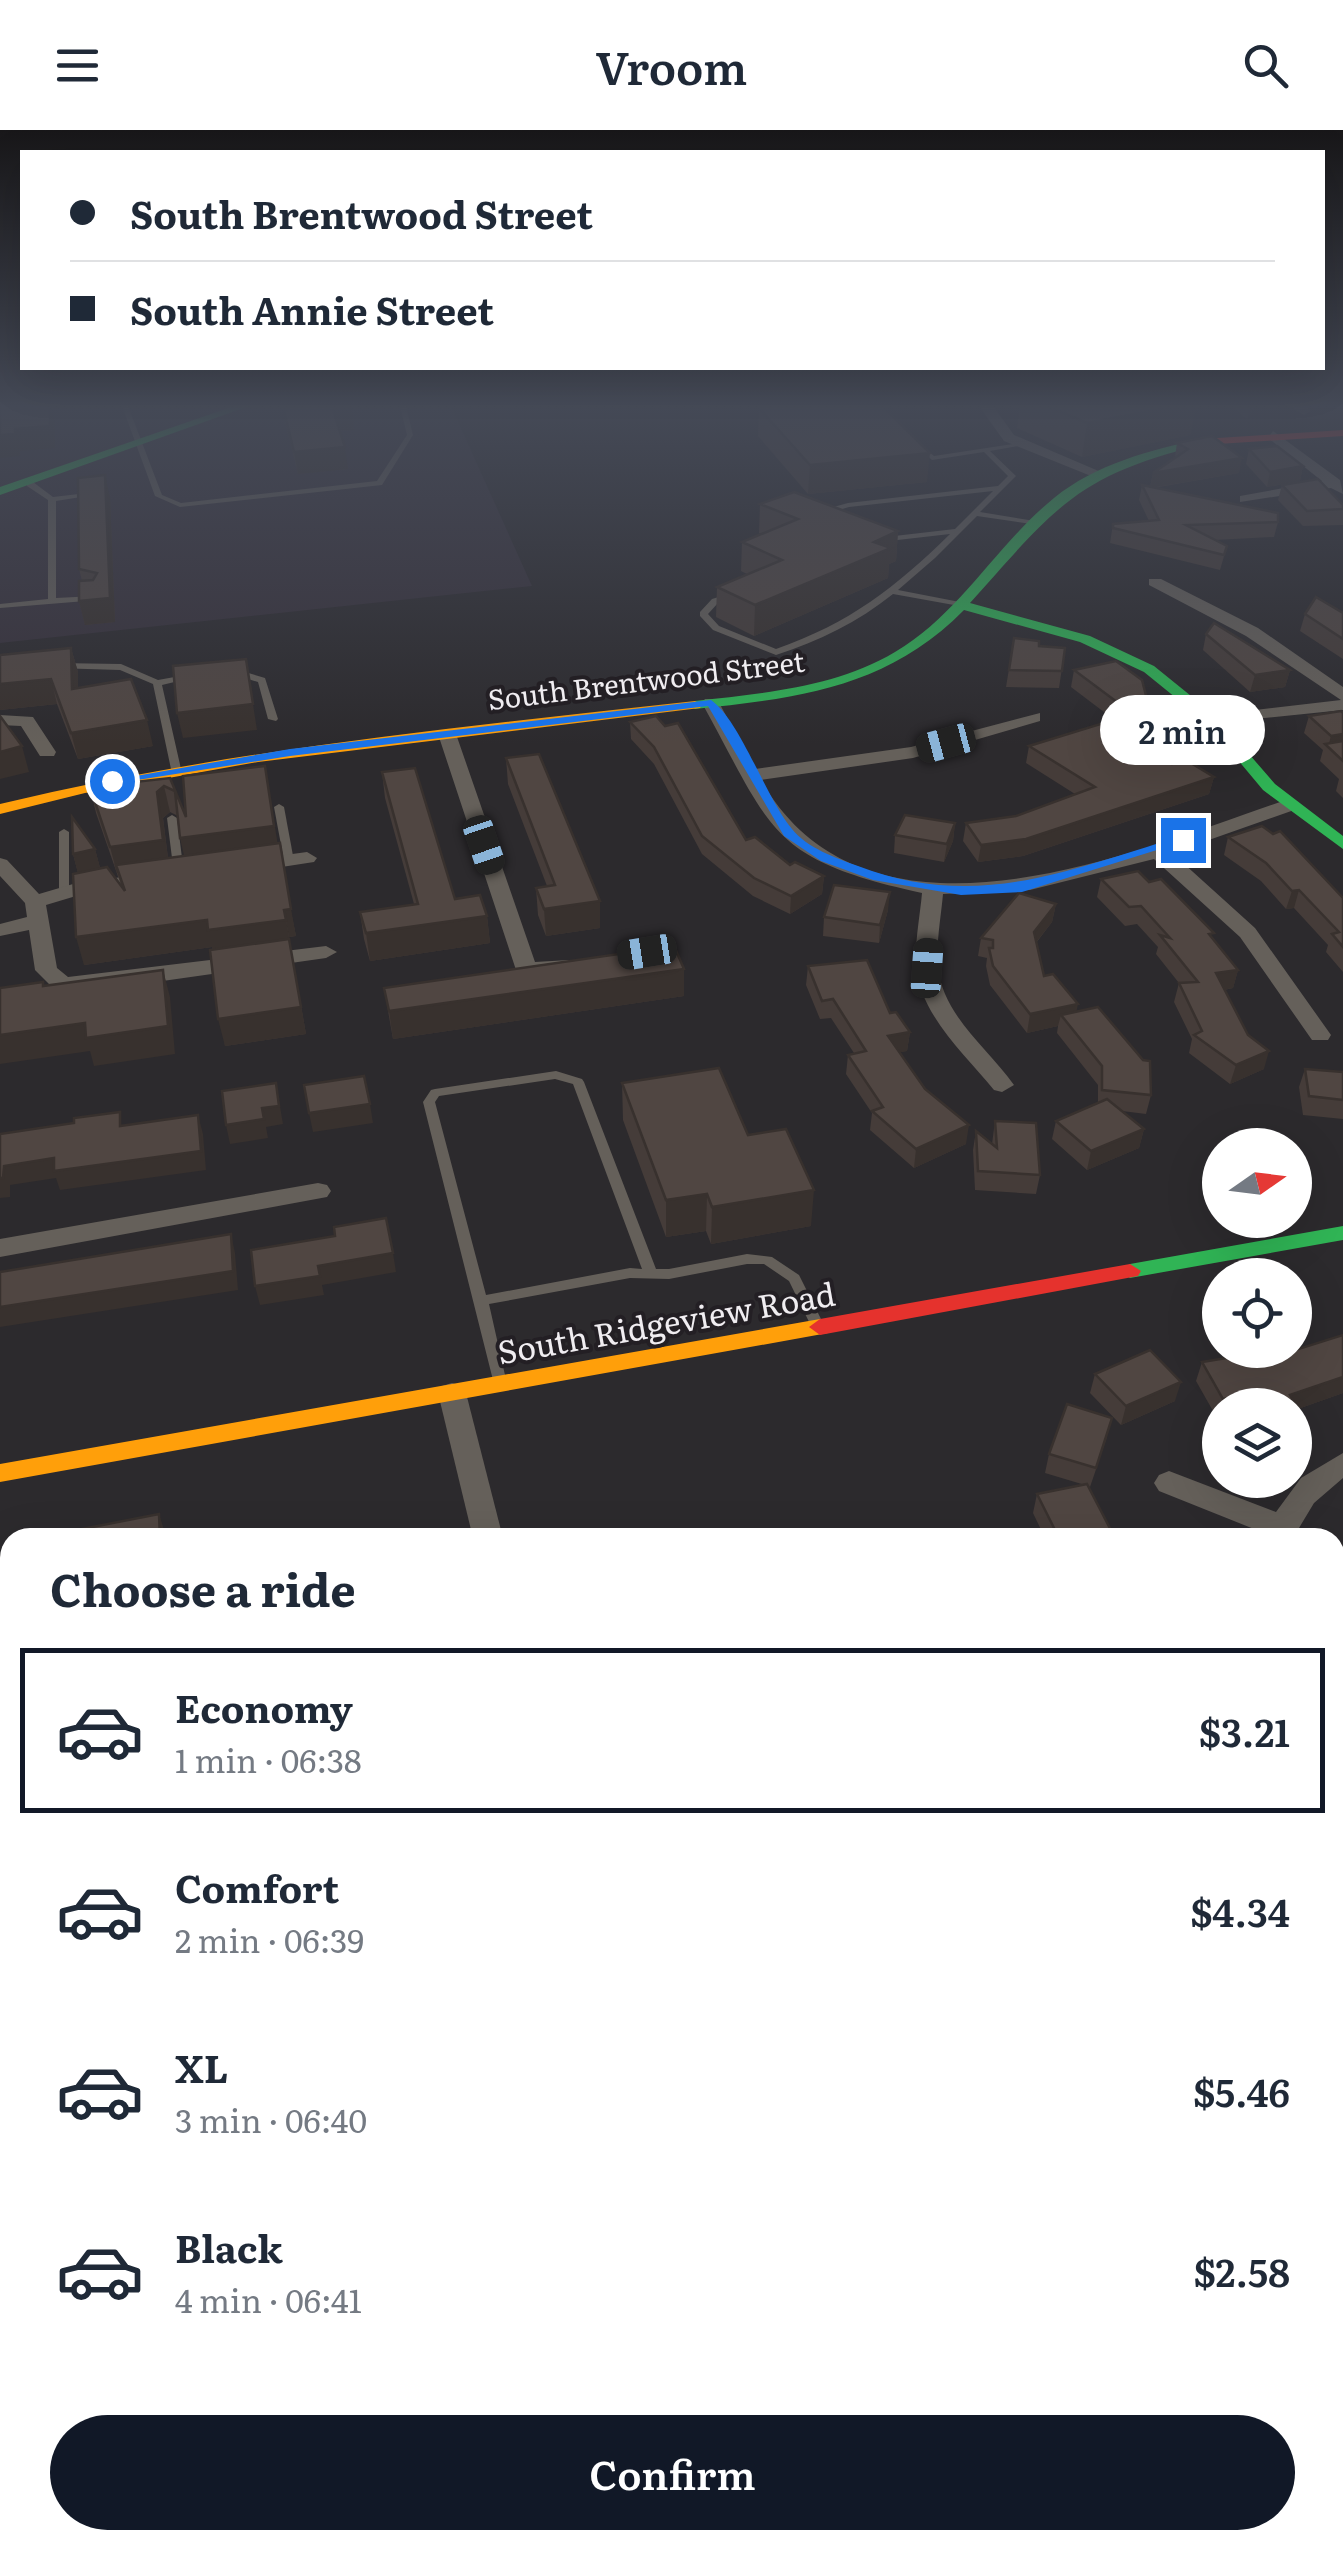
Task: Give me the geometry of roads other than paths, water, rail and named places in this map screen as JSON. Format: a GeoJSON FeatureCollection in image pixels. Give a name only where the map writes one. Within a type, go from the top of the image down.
{"type":"FeatureCollection","features":[{"type":"Feature","properties":{"kind":"street","name":"South Brentwood Street"},"geometry":{"type":"LineString","coordinates":[[0,809],[176,769],[779,696],[856,677],[924,644],[1040,519]]}},
{"type":"Feature","properties":{"kind":"street"},"geometry":{"type":"LineString","coordinates":[[1155,582],[1238,623],[1343,696]]}},
{"type":"Feature","properties":{"kind":"street"},"geometry":{"type":"LineString","coordinates":[[962,605],[1045,626],[1119,653],[1172,685],[1212,720],[1290,805],[1343,844]]}},
{"type":"Feature","properties":{"kind":"street"},"geometry":{"type":"LineString","coordinates":[[711,703],[773,814],[804,845],[848,869],[933,889],[1022,888],[1290,805]]}},
{"type":"Feature","properties":{"kind":"street"},"geometry":{"type":"LineString","coordinates":[[1212,720],[1343,705]]}},
{"type":"Feature","properties":{"kind":"street"},"geometry":{"type":"LineString","coordinates":[[753,775],[913,752],[1034,718]]}},
{"type":"Feature","properties":{"kind":"street"},"geometry":{"type":"LineString","coordinates":[[0,720],[27,721],[47,752]]}},
{"type":"Feature","properties":{"kind":"street"},"geometry":{"type":"LineString","coordinates":[[446,734],[518,971],[578,962]]}},
{"type":"Feature","properties":{"kind":"street"},"geometry":{"type":"LineString","coordinates":[[1154,850],[1210,891],[1241,921],[1278,965],[1320,1035]]}},
{"type":"Feature","properties":{"kind":"street"},"geometry":{"type":"LineString","coordinates":[[234,868],[298,860]]}},
{"type":"Feature","properties":{"kind":"street"},"geometry":{"type":"LineString","coordinates":[[0,864],[37,912],[46,970],[51,978],[74,986],[326,952]]}},
{"type":"Feature","properties":{"kind":"street"},"geometry":{"type":"LineString","coordinates":[[0,930],[64,893],[188,874]]}},
{"type":"Feature","properties":{"kind":"street"},"geometry":{"type":"LineString","coordinates":[[933,889],[927,968],[931,986],[940,1004],[1002,1085]]}},
{"type":"Feature","properties":{"kind":"street"},"geometry":{"type":"LineString","coordinates":[[0,1248],[318,1191]]}},
{"type":"Feature","properties":{"kind":"street","name":"South Ridgeview Road"},"geometry":{"type":"LineString","coordinates":[[0,1473],[1343,1233]]}},
{"type":"Feature","properties":{"kind":"street"},"geometry":{"type":"LineString","coordinates":[[452,1392],[486,1528]]}},
{"type":"Feature","properties":{"kind":"street"},"geometry":{"type":"LineString","coordinates":[[1282,1528],[1318,1476],[1343,1464]]}},
{"type":"Feature","properties":{"kind":"street"},"geometry":{"type":"LineString","coordinates":[[1168,1483],[1270,1528]]}},
{"type":"Feature","properties":{"kind":"lane"},"geometry":{"type":"LineString","coordinates":[[52,519],[52,601]]}},
{"type":"Feature","properties":{"kind":"lane"},"geometry":{"type":"LineString","coordinates":[[821,519],[826,521]]}},
{"type":"Feature","properties":{"kind":"lane"},"geometry":{"type":"LineString","coordinates":[[744,590],[715,601],[703,614],[716,628],[776,652],[856,620],[896,592],[968,519]]}},
{"type":"Feature","properties":{"kind":"lane"},"geometry":{"type":"LineString","coordinates":[[1007,519],[1035,524]]}},
{"type":"Feature","properties":{"kind":"lane"},"geometry":{"type":"LineString","coordinates":[[863,536],[874,540],[955,531]]}},
{"type":"Feature","properties":{"kind":"lane"},"geometry":{"type":"LineString","coordinates":[[896,592],[962,605]]}},
{"type":"Feature","properties":{"kind":"lane"},"geometry":{"type":"LineString","coordinates":[[0,606],[95,598]]}},
{"type":"Feature","properties":{"kind":"lane"},"geometry":{"type":"LineString","coordinates":[[40,668],[95,663],[121,667],[157,684],[200,674]]}},
{"type":"Feature","properties":{"kind":"lane"},"geometry":{"type":"LineString","coordinates":[[219,671],[244,672],[262,680],[272,718]]}},
{"type":"Feature","properties":{"kind":"lane"},"geometry":{"type":"LineString","coordinates":[[157,684],[176,769]]}},
{"type":"Feature","properties":{"kind":"lane"},"geometry":{"type":"LineString","coordinates":[[278,807],[298,860]]}},
{"type":"Feature","properties":{"kind":"lane"},"geometry":{"type":"LineString","coordinates":[[172,818],[188,874]]}},
{"type":"Feature","properties":{"kind":"lane"},"geometry":{"type":"LineString","coordinates":[[64,832],[64,893]]}},
{"type":"Feature","properties":{"kind":"lane"},"geometry":{"type":"LineString","coordinates":[[500,1384],[429,1102],[435,1093],[556,1076],[578,1082],[652,1274]]}},
{"type":"Feature","properties":{"kind":"lane"},"geometry":{"type":"LineString","coordinates":[[481,1301],[630,1273],[652,1274],[767,1260],[794,1278],[818,1327]]}}]}
